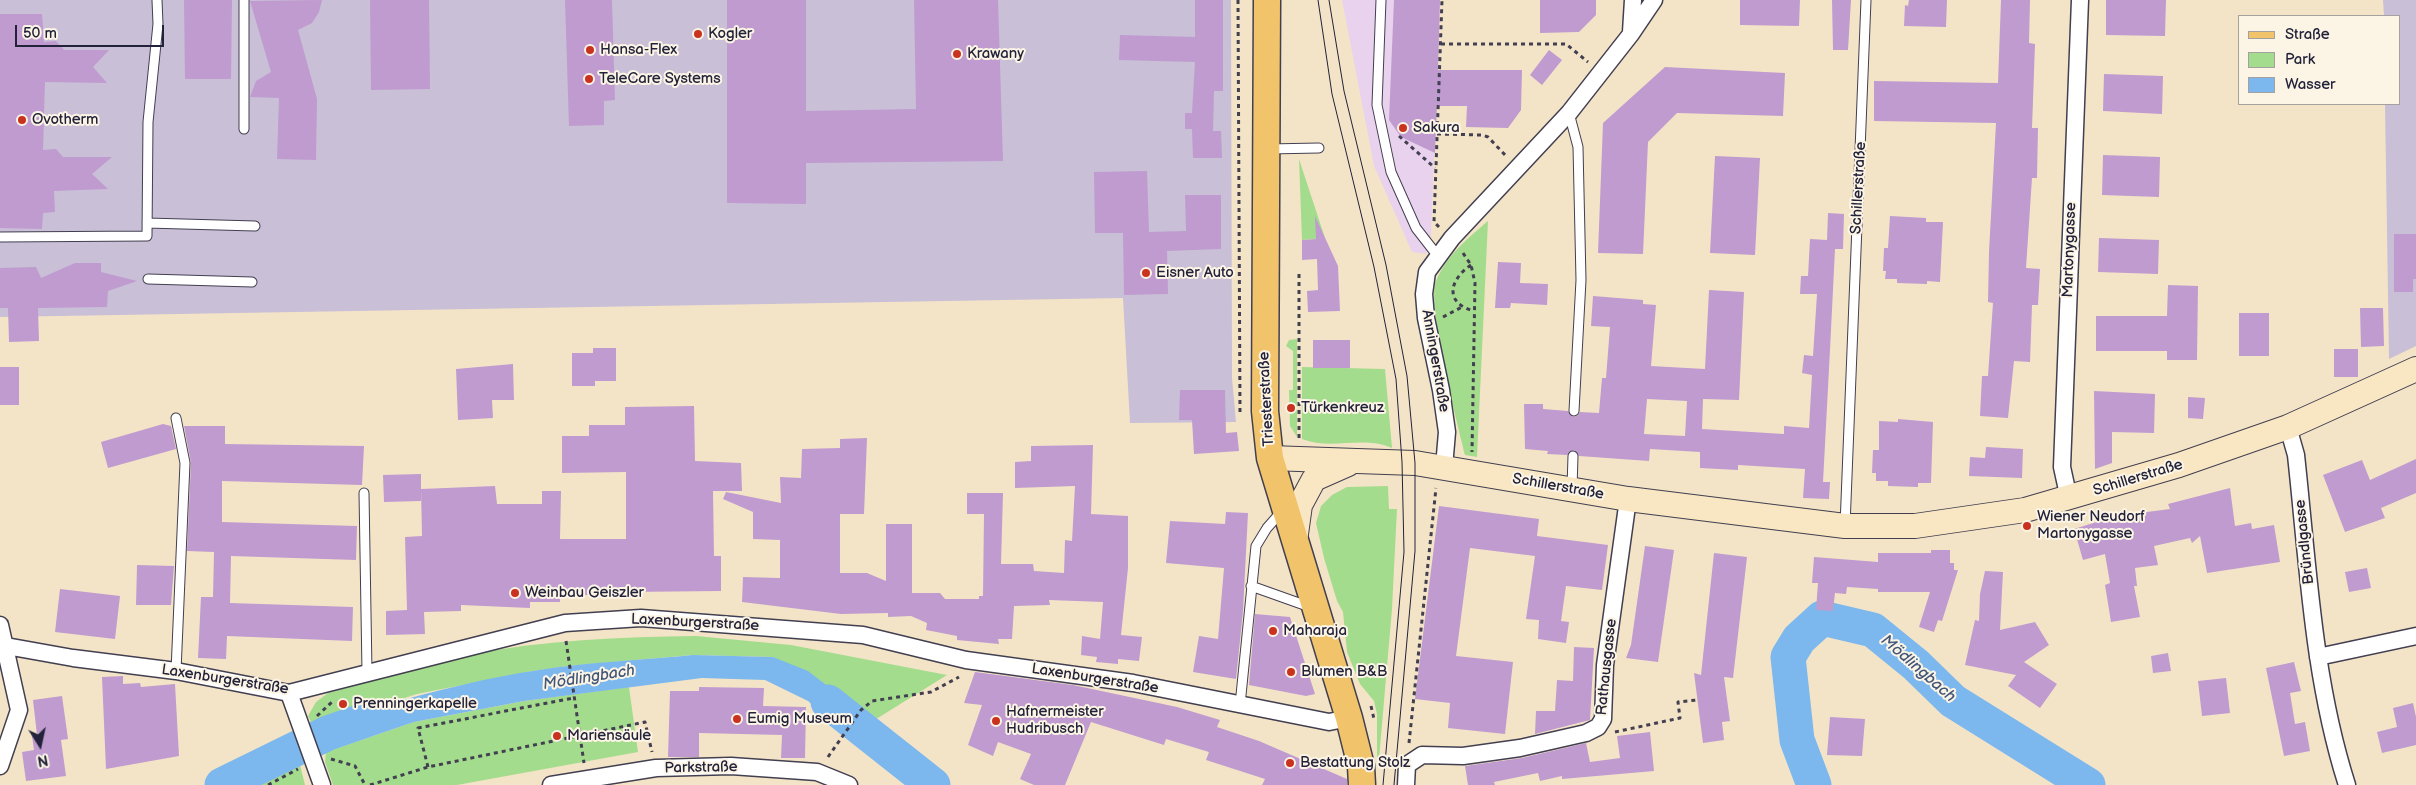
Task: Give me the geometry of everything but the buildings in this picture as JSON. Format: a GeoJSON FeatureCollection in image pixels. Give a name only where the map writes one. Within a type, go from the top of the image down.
{"type":"FeatureCollection","features":[{"type":"Feature","properties":{"kind":"main road","name":"Triesterstraße"},"geometry":{"type":"LineString","coordinates":[[1267,0],[1265,411],[1270,458],[1349,718],[1361,766],[1362,785]]}},
{"type":"Feature","properties":{"kind":"street"},"geometry":{"type":"LineString","coordinates":[[1631,34],[1634,0]]}},
{"type":"Feature","properties":{"kind":"street","name":"Anningerstraße"},"geometry":{"type":"LineString","coordinates":[[1441,473],[1447,432],[1441,390],[1426,318],[1424,294],[1427,272],[1437,255],[1452,238],[1569,113],[1631,34],[1654,0]]}},
{"type":"Feature","properties":{"kind":"street","name":"Martonygasse"},"geometry":{"type":"LineString","coordinates":[[2069,499],[2062,467],[2080,0]]}},
{"type":"Feature","properties":{"kind":"street","name":"Schillerstraße"},"geometry":{"type":"LineString","coordinates":[[1270,458],[1415,463],[1441,473],[1472,472],[1628,499],[1844,526],[1915,526],[2025,510],[2069,499],[2179,465],[2288,427],[2416,369]]}},
{"type":"Feature","properties":{"kind":"street","name":"Bründlgasse"},"geometry":{"type":"LineString","coordinates":[[2288,427],[2296,455],[2318,657],[2338,758],[2347,785]]}},
{"type":"Feature","properties":{"kind":"street"},"geometry":{"type":"LineString","coordinates":[[1295,541],[1300,505],[1314,479],[1354,462]]}},
{"type":"Feature","properties":{"kind":"street","name":"Rathausgasse"},"geometry":{"type":"LineString","coordinates":[[1406,785],[1407,765],[1422,755],[1463,756],[1530,746],[1586,733],[1598,727],[1604,719],[1605,665],[1628,499]]}},
{"type":"Feature","properties":{"kind":"street","name":"Laxenburgerstraße"},"geometry":{"type":"LineString","coordinates":[[6,646],[73,658],[176,671],[289,693],[564,623],[640,618],[863,635],[966,660],[1133,683],[1329,722],[1349,718]]}},
{"type":"Feature","properties":{"kind":"street"},"geometry":{"type":"LineString","coordinates":[[0,625],[19,710],[0,766]]}},
{"type":"Feature","properties":{"kind":"street"},"geometry":{"type":"LineString","coordinates":[[2318,657],[2416,636]]}},
{"type":"Feature","properties":{"kind":"street"},"geometry":{"type":"LineString","coordinates":[[289,693],[322,785]]}},
{"type":"Feature","properties":{"kind":"street","name":"Parkstraße"},"geometry":{"type":"LineString","coordinates":[[551,785],[656,768],[731,766],[817,772],[849,785]]}},
{"type":"Feature","properties":{"kind":"lane"},"geometry":{"type":"LineString","coordinates":[[0,237],[147,236],[148,122],[158,24],[157,0]]}},
{"type":"Feature","properties":{"kind":"lane"},"geometry":{"type":"LineString","coordinates":[[244,0],[244,129]]}},
{"type":"Feature","properties":{"kind":"lane"},"geometry":{"type":"LineString","coordinates":[[1381,0],[1377,104],[1391,172],[1416,228],[1437,255]]}},
{"type":"Feature","properties":{"kind":"lane","name":"Schillerstraße"},"geometry":{"type":"LineString","coordinates":[[1844,526],[1866,0]]}},
{"type":"Feature","properties":{"kind":"lane"},"geometry":{"type":"LineString","coordinates":[[1569,113],[1578,147],[1582,280],[1574,411]]}},
{"type":"Feature","properties":{"kind":"lane"},"geometry":{"type":"LineString","coordinates":[[1265,149],[1319,148]]}},
{"type":"Feature","properties":{"kind":"lane"},"geometry":{"type":"LineString","coordinates":[[148,223],[255,226]]}},
{"type":"Feature","properties":{"kind":"lane"},"geometry":{"type":"LineString","coordinates":[[148,279],[252,282]]}},
{"type":"Feature","properties":{"kind":"lane"},"geometry":{"type":"LineString","coordinates":[[176,418],[185,463],[176,671]]}},
{"type":"Feature","properties":{"kind":"lane"},"geometry":{"type":"LineString","coordinates":[[1572,490],[1573,456]]}},
{"type":"Feature","properties":{"kind":"lane"},"geometry":{"type":"LineString","coordinates":[[364,493],[367,672]]}},
{"type":"Feature","properties":{"kind":"lane"},"geometry":{"type":"LineString","coordinates":[[1240,705],[1256,546],[1267,528],[1286,507]]}},
{"type":"Feature","properties":{"kind":"lane"},"geometry":{"type":"LineString","coordinates":[[1251,586],[1316,609]]}},
{"type":"Feature","properties":{"kind":"path"},"geometry":{"type":"LineString","coordinates":[[1238,0],[1239,406],[1241,416]]}},
{"type":"Feature","properties":{"kind":"path"},"geometry":{"type":"LineString","coordinates":[[1442,0],[1434,222],[1452,238],[1471,265],[1475,283],[1471,424],[1472,472]]}},
{"type":"Feature","properties":{"kind":"path"},"geometry":{"type":"LineString","coordinates":[[1441,44],[1566,44],[1601,72]]}},
{"type":"Feature","properties":{"kind":"path"},"geometry":{"type":"LineString","coordinates":[[1377,104],[1400,138],[1436,169]]}},
{"type":"Feature","properties":{"kind":"path"},"geometry":{"type":"LineString","coordinates":[[1437,134],[1488,137],[1517,168]]}},
{"type":"Feature","properties":{"kind":"path"},"geometry":{"type":"LineString","coordinates":[[1471,265],[1454,280],[1452,290],[1455,299],[1462,307],[1474,311]]}},
{"type":"Feature","properties":{"kind":"path"},"geometry":{"type":"LineString","coordinates":[[1299,274],[1299,459]]}},
{"type":"Feature","properties":{"kind":"path"},"geometry":{"type":"LineString","coordinates":[[1409,735],[1441,473]]}},
{"type":"Feature","properties":{"kind":"path"},"geometry":{"type":"LineString","coordinates":[[564,623],[568,666],[586,778]]}},
{"type":"Feature","properties":{"kind":"path"},"geometry":{"type":"LineString","coordinates":[[817,772],[861,710],[872,701],[931,692],[960,676],[966,660]]}},
{"type":"Feature","properties":{"kind":"path"},"geometry":{"type":"LineString","coordinates":[[314,719],[334,700],[330,682]]}},
{"type":"Feature","properties":{"kind":"path"},"geometry":{"type":"LineString","coordinates":[[428,767],[418,728],[573,696]]}},
{"type":"Feature","properties":{"kind":"path"},"geometry":{"type":"LineString","coordinates":[[1598,727],[1616,732],[1680,718],[1678,702],[1697,700]]}},
{"type":"Feature","properties":{"kind":"path"},"geometry":{"type":"LineString","coordinates":[[370,785],[428,767],[645,722],[656,768]]}},
{"type":"Feature","properties":{"kind":"path"},"geometry":{"type":"LineString","coordinates":[[268,785],[313,758],[324,757],[355,766],[365,785]]}},
{"type":"Feature","properties":{"kind":"shaded area"},"geometry":{"type":"Polygon","coordinates":[[[0,0],[1231,0],[1232,378],[1236,422],[1130,423],[1123,298],[0,317],[0,0]]]}},
{"type":"Feature","properties":{"kind":"shaded area"},"geometry":{"type":"Polygon","coordinates":[[[1342,0],[1440,0],[1431,236],[1426,254],[1412,252],[1374,166],[1342,0]]]}},
{"type":"Feature","properties":{"kind":"shaded area"},"geometry":{"type":"Polygon","coordinates":[[[2383,0],[2416,0],[2416,346],[2389,359],[2385,105],[2401,105],[2401,15],[2384,15],[2383,0]]]}},
{"type":"Feature","properties":{"kind":"green space"},"geometry":{"type":"Polygon","coordinates":[[[1299,159],[1325,238],[1302,240],[1299,159]]]}},
{"type":"Feature","properties":{"kind":"green space"},"geometry":{"type":"Polygon","coordinates":[[[1488,221],[1477,457],[1465,455],[1444,365],[1435,313],[1434,294],[1436,281],[1446,263],[1458,248],[1488,221]]]}},
{"type":"Feature","properties":{"kind":"green space"},"geometry":{"type":"Polygon","coordinates":[[[1297,339],[1297,437],[1290,426],[1289,390],[1293,390],[1293,351],[1286,346],[1289,340],[1297,339]]]}},
{"type":"Feature","properties":{"kind":"green space"},"geometry":{"type":"Polygon","coordinates":[[[1302,367],[1385,369],[1392,448],[1369,443],[1324,444],[1302,439],[1302,367]]]}},
{"type":"Feature","properties":{"kind":"green space"},"geometry":{"type":"Polygon","coordinates":[[[1388,486],[1389,509],[1397,509],[1392,609],[1379,759],[1377,758],[1377,714],[1374,701],[1360,684],[1347,652],[1343,612],[1337,601],[1316,523],[1321,506],[1332,495],[1347,487],[1388,486]]]}},
{"type":"Feature","properties":{"kind":"green space"},"geometry":{"type":"Polygon","coordinates":[[[696,636],[791,645],[947,675],[873,721],[865,714],[773,657],[693,655],[533,671],[417,694],[316,726],[308,716],[316,702],[328,693],[468,655],[582,640],[696,636]]]}},
{"type":"Feature","properties":{"kind":"green space"},"geometry":{"type":"Polygon","coordinates":[[[629,687],[638,752],[457,785],[333,785],[325,762],[326,752],[414,722],[524,701],[629,687]]]}},
{"type":"Feature","properties":{"kind":"green space"},"geometry":{"type":"Polygon","coordinates":[[[299,761],[305,785],[254,785],[299,761]]]}},
{"type":"Feature","properties":{"kind":"water"},"geometry":{"type":"Polygon","coordinates":[[[693,655],[773,657],[808,671],[873,721],[858,744],[808,701],[765,680],[702,678],[524,701],[414,722],[326,752],[316,726],[410,698],[504,676],[568,666],[693,655]]]}},
{"type":"Feature","properties":{"kind":"pier"},"geometry":{"type":"Polygon","coordinates":[[[857,708],[865,713],[847,736],[839,730],[857,708]]]}},
{"type":"Feature","properties":{"kind":"waterway","name":"Mödlingbach"},"geometry":{"type":"LineString","coordinates":[[1814,785],[1797,740],[1788,657],[1799,639],[1822,618],[1873,630],[1916,665],[1953,701],[2088,785]]}},
{"type":"Feature","properties":{"kind":"waterway","name":"Mödlingbach"},"geometry":{"type":"LineString","coordinates":[[828,702],[933,785]]}},
{"type":"Feature","properties":{"kind":"waterway","name":"Mödlingbach"},"geometry":{"type":"LineString","coordinates":[[222,785],[328,733],[365,720]]}},
{"type":"Feature","properties":{"kind":"tram line"},"geometry":{"type":"LineString","coordinates":[[1318,0],[1332,94],[1374,267],[1396,379],[1402,462],[1404,552],[1383,785]]}},
{"type":"Feature","properties":{"kind":"tram line"},"geometry":{"type":"LineString","coordinates":[[1329,0],[1344,91],[1386,265],[1407,376],[1415,463],[1415,551],[1394,785]]}},
{"type":"Feature","properties":{"kind":"place","name":"Kogler"},"geometry":{"type":"Point","coordinates":[698,34]}},
{"type":"Feature","properties":{"kind":"place","name":"Hansa-Flex"},"geometry":{"type":"Point","coordinates":[590,50]}},
{"type":"Feature","properties":{"kind":"place","name":"Krawany"},"geometry":{"type":"Point","coordinates":[957,54]}},
{"type":"Feature","properties":{"kind":"place","name":"TeleCare Systems"},"geometry":{"type":"Point","coordinates":[589,79]}},
{"type":"Feature","properties":{"kind":"place","name":"Ovotherm"},"geometry":{"type":"Point","coordinates":[22,120]}},
{"type":"Feature","properties":{"kind":"place","name":"Sakura"},"geometry":{"type":"Point","coordinates":[1403,128]}},
{"type":"Feature","properties":{"kind":"place","name":"Eisner Auto"},"geometry":{"type":"Point","coordinates":[1146,273]}},
{"type":"Feature","properties":{"kind":"place","name":"Türkenkreuz"},"geometry":{"type":"Point","coordinates":[1291,408]}},
{"type":"Feature","properties":{"kind":"place","name":"Wiener Neudorf Martonygasse"},"geometry":{"type":"Point","coordinates":[2027,526]}},
{"type":"Feature","properties":{"kind":"place","name":"Weinbau Geiszler"},"geometry":{"type":"Point","coordinates":[515,593]}},
{"type":"Feature","properties":{"kind":"place","name":"Maharaja"},"geometry":{"type":"Point","coordinates":[1273,631]}},
{"type":"Feature","properties":{"kind":"place","name":"Blumen B&B"},"geometry":{"type":"Point","coordinates":[1291,672]}},
{"type":"Feature","properties":{"kind":"place","name":"Prenningerkapelle"},"geometry":{"type":"Point","coordinates":[343,704]}},
{"type":"Feature","properties":{"kind":"place","name":"Eumig Museum"},"geometry":{"type":"Point","coordinates":[737,719]}},
{"type":"Feature","properties":{"kind":"place","name":"Hafnermeister Hudribusch"},"geometry":{"type":"Point","coordinates":[996,721]}},
{"type":"Feature","properties":{"kind":"place","name":"Mariensäule"},"geometry":{"type":"Point","coordinates":[557,736]}},
{"type":"Feature","properties":{"kind":"place","name":"Bestattung Stolz"},"geometry":{"type":"Point","coordinates":[1290,763]}}]}
